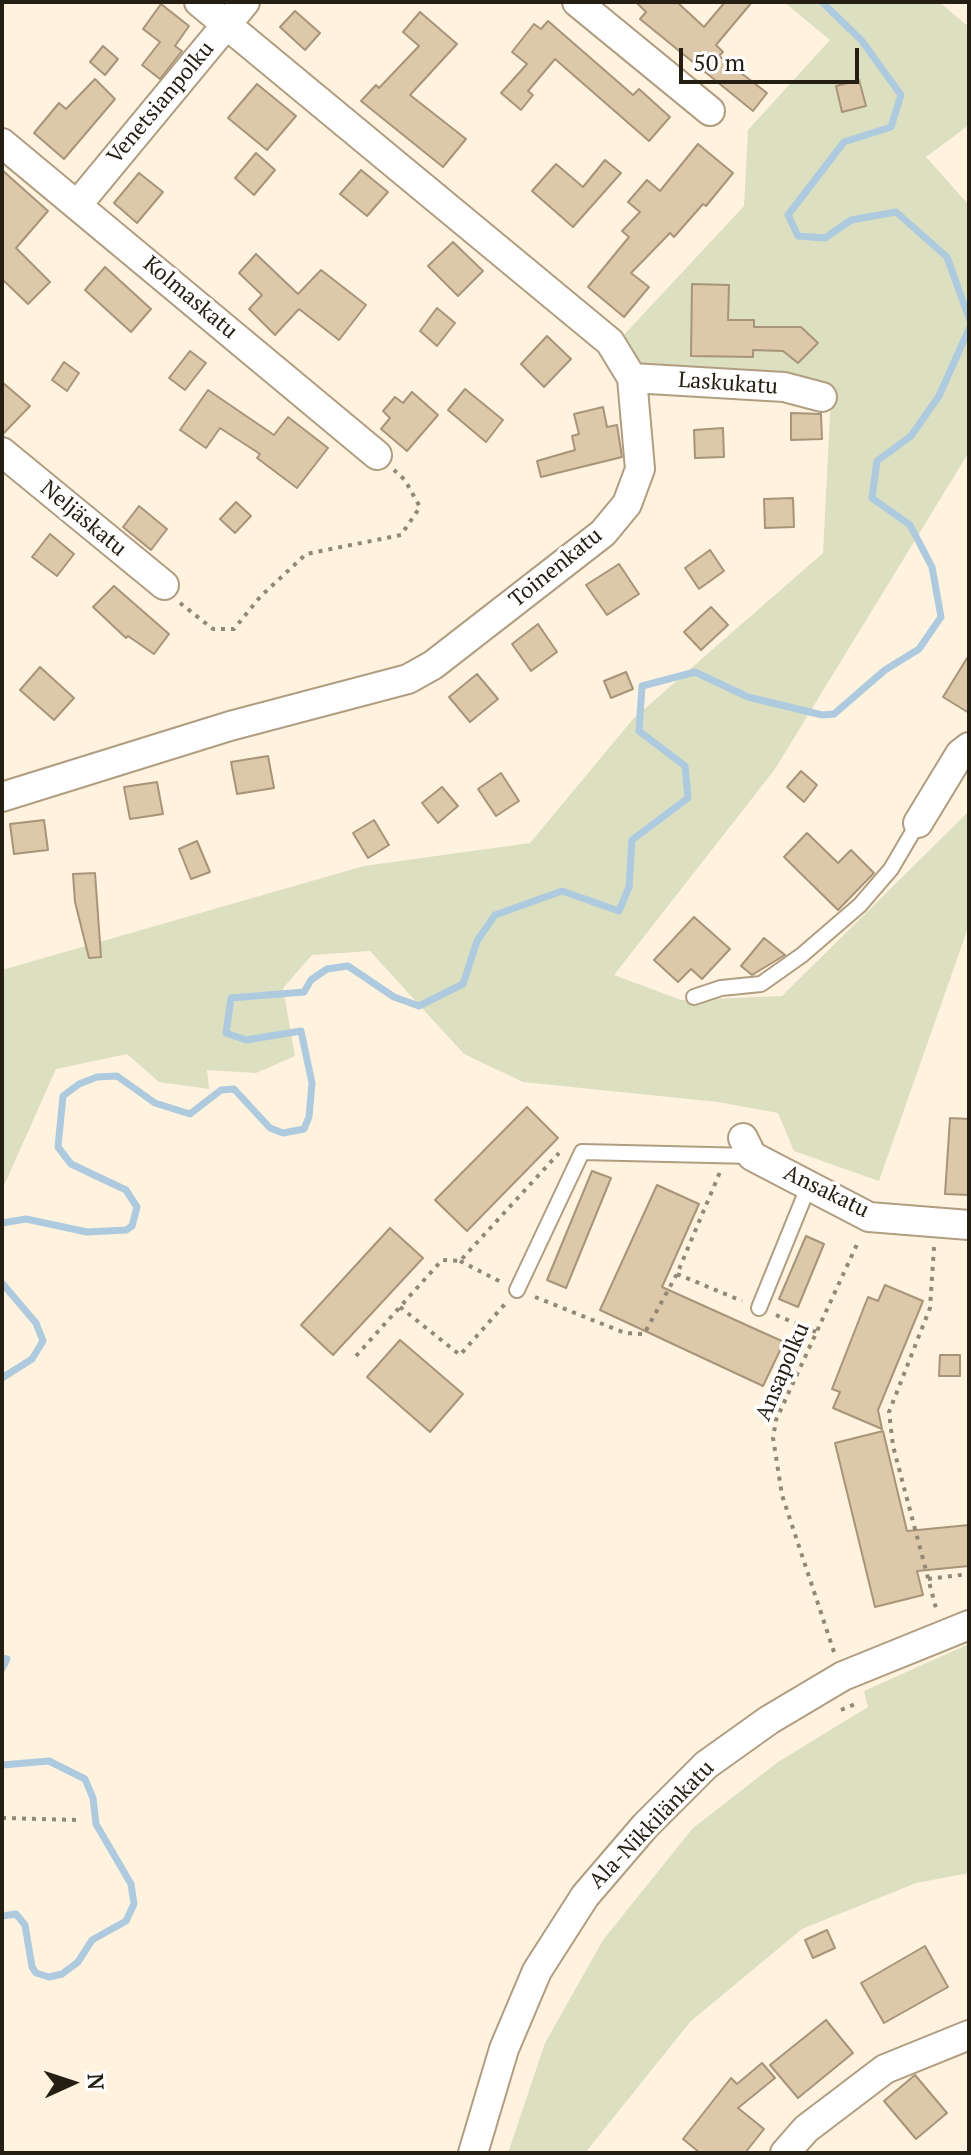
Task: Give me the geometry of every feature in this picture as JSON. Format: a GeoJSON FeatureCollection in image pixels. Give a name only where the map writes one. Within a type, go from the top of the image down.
{"type":"FeatureCollection","features":[{"type":"Feature","properties":{"kind":"street","name":"Toinenkatu"},"geometry":{"type":"LineString","coordinates":[[2,797],[230,726],[408,679],[433,665],[603,533],[627,504],[640,469],[632,378],[610,342],[199,2]]}},
{"type":"Feature","properties":{"kind":"street","name":"Venetsianpolku"},"geometry":{"type":"LineString","coordinates":[[78,204],[245,2]]}},
{"type":"Feature","properties":{"kind":"street"},"geometry":{"type":"LineString","coordinates":[[577,2],[710,111]]}},
{"type":"Feature","properties":{"kind":"street","name":"Kolmaskatu"},"geometry":{"type":"LineString","coordinates":[[2,143],[377,455]]}},
{"type":"Feature","properties":{"kind":"street","name":"Laskukatu"},"geometry":{"type":"LineString","coordinates":[[632,378],[784,387],[822,397]]}},
{"type":"Feature","properties":{"kind":"street","name":"Neljäskatu"},"geometry":{"type":"LineString","coordinates":[[2,452],[164,585]]}},
{"type":"Feature","properties":{"kind":"street"},"geometry":{"type":"LineString","coordinates":[[918,823],[960,754],[969,747]]}},
{"type":"Feature","properties":{"kind":"street","name":"Ansakatu"},"geometry":{"type":"LineString","coordinates":[[741,1150],[869,1217],[969,1225]]}},
{"type":"Feature","properties":{"kind":"street","name":"Ala-Nikkilänkatu"},"geometry":{"type":"LineString","coordinates":[[473,2153],[504,2049],[537,1971],[585,1896],[645,1826],[706,1765],[839,1665],[969,1625]]}},
{"type":"Feature","properties":{"kind":"street"},"geometry":{"type":"LineString","coordinates":[[785,2153],[806,2129],[885,2069],[969,2035]]}},
{"type":"Feature","properties":{"kind":"lane"},"geometry":{"type":"LineString","coordinates":[[694,997],[721,988],[761,984],[802,955],[870,893],[891,869],[918,823]]}},
{"type":"Feature","properties":{"kind":"lane"},"geometry":{"type":"LineString","coordinates":[[517,1290],[582,1152],[741,1150]]}},
{"type":"Feature","properties":{"kind":"lane"},"geometry":{"type":"LineString","coordinates":[[759,1308],[809,1185]]}},
{"type":"Feature","properties":{"kind":"path"},"geometry":{"type":"LineString","coordinates":[[164,585],[180,603],[213,629],[234,629],[260,597],[306,554],[401,535],[420,507],[405,480],[377,455]]}},
{"type":"Feature","properties":{"kind":"path"},"geometry":{"type":"LineString","coordinates":[[460,1261],[564,1148],[582,1152]]}},
{"type":"Feature","properties":{"kind":"path"},"geometry":{"type":"LineString","coordinates":[[356,1356],[442,1260],[460,1261],[517,1290],[625,1333],[644,1334],[741,1150]]}},
{"type":"Feature","properties":{"kind":"path","name":"Ansapolku"},"geometry":{"type":"LineString","coordinates":[[830,1714],[855,1704],[782,1495],[773,1438],[776,1420],[869,1217]]}},
{"type":"Feature","properties":{"kind":"path"},"geometry":{"type":"LineString","coordinates":[[936,1223],[930,1308],[889,1412],[893,1446],[937,1613]]}},
{"type":"Feature","properties":{"kind":"path"},"geometry":{"type":"LineString","coordinates":[[400,1307],[460,1355],[517,1290]]}},
{"type":"Feature","properties":{"kind":"path"},"geometry":{"type":"LineString","coordinates":[[928,1579],[969,1574]]}},
{"type":"Feature","properties":{"kind":"path"},"geometry":{"type":"LineString","coordinates":[[2,1818],[77,1820]]}},
{"type":"Feature","properties":{"kind":"green space"},"geometry":{"type":"Polygon","coordinates":[[[784,2],[939,2],[969,27],[969,125],[926,157],[969,205],[969,452],[775,769],[614,975],[681,1000],[782,996],[969,811],[969,925],[879,1181],[794,1151],[778,1113],[718,1102],[523,1082],[464,1054],[370,951],[312,955],[283,988],[295,1056],[256,1073],[207,1070],[209,1089],[159,1082],[127,1054],[56,1069],[2,1190],[2,970],[364,866],[530,843],[633,719],[823,553],[831,394],[662,396],[621,338],[744,206],[748,130],[830,40],[784,2]]]}},
{"type":"Feature","properties":{"kind":"green space"},"geometry":{"type":"Polygon","coordinates":[[[969,1644],[969,1873],[916,1883],[802,1929],[690,2022],[585,2153],[508,2153],[545,2043],[603,1940],[693,1828],[778,1762],[868,1707],[864,1691],[969,1644]]]}},
{"type":"Feature","properties":{"kind":"building"},"geometry":{"type":"Polygon","coordinates":[[[636,2],[677,2],[704,27],[725,2],[752,2],[716,45],[723,52],[719,56],[767,93],[753,111],[640,19],[646,12],[636,2]]]}},
{"type":"Feature","properties":{"kind":"building"},"geometry":{"type":"Polygon","coordinates":[[[161,4],[189,26],[175,46],[182,51],[160,79],[142,65],[160,42],[143,29],[161,4]]]}},
{"type":"Feature","properties":{"kind":"building"},"geometry":{"type":"Polygon","coordinates":[[[295,11],[320,33],[305,50],[280,27],[295,11]]]}},
{"type":"Feature","properties":{"kind":"building"},"geometry":{"type":"Polygon","coordinates":[[[420,12],[457,44],[410,95],[466,139],[443,167],[361,101],[376,85],[379,88],[419,46],[403,32],[420,12]]]}},
{"type":"Feature","properties":{"kind":"building"},"geometry":{"type":"Polygon","coordinates":[[[548,21],[633,95],[639,89],[670,117],[649,141],[555,59],[528,91],[533,95],[521,110],[501,93],[527,64],[512,52],[534,24],[541,29],[548,21]]]}},
{"type":"Feature","properties":{"kind":"building"},"geometry":{"type":"Polygon","coordinates":[[[103,46],[118,59],[105,75],[90,62],[103,46]]]}},
{"type":"Feature","properties":{"kind":"building"},"geometry":{"type":"Polygon","coordinates":[[[95,79],[115,99],[64,159],[34,133],[59,103],[66,109],[95,79]]]}},
{"type":"Feature","properties":{"kind":"building"},"geometry":{"type":"Polygon","coordinates":[[[859,80],[866,106],[842,112],[836,86],[859,80]]]}},
{"type":"Feature","properties":{"kind":"building"},"geometry":{"type":"Polygon","coordinates":[[[257,84],[296,116],[267,150],[228,118],[257,84]]]}},
{"type":"Feature","properties":{"kind":"building"},"geometry":{"type":"Polygon","coordinates":[[[698,144],[733,173],[706,206],[703,204],[674,237],[670,233],[631,273],[649,287],[624,317],[588,287],[629,237],[622,231],[640,212],[628,202],[647,180],[660,191],[698,144]]]}},
{"type":"Feature","properties":{"kind":"building"},"geometry":{"type":"Polygon","coordinates":[[[256,153],[275,170],[254,195],[235,178],[256,153]]]}},
{"type":"Feature","properties":{"kind":"building"},"geometry":{"type":"Polygon","coordinates":[[[605,160],[621,173],[573,227],[532,191],[556,164],[583,187],[605,160]]]}},
{"type":"Feature","properties":{"kind":"building"},"geometry":{"type":"Polygon","coordinates":[[[2,170],[48,211],[16,248],[50,282],[28,304],[2,279],[2,170]]]}},
{"type":"Feature","properties":{"kind":"building"},"geometry":{"type":"Polygon","coordinates":[[[361,170],[388,192],[367,216],[340,194],[361,170]]]}},
{"type":"Feature","properties":{"kind":"building"},"geometry":{"type":"Polygon","coordinates":[[[139,173],[163,192],[137,223],[114,203],[139,173]]]}},
{"type":"Feature","properties":{"kind":"building"},"geometry":{"type":"Polygon","coordinates":[[[453,242],[483,271],[458,296],[428,266],[453,242]]]}},
{"type":"Feature","properties":{"kind":"building"},"geometry":{"type":"Polygon","coordinates":[[[256,254],[298,294],[321,270],[366,305],[339,340],[299,309],[275,335],[249,309],[262,295],[239,273],[256,254]]]}},
{"type":"Feature","properties":{"kind":"building"},"geometry":{"type":"Polygon","coordinates":[[[105,267],[151,309],[131,332],[85,290],[105,267]]]}},
{"type":"Feature","properties":{"kind":"building"},"geometry":{"type":"Polygon","coordinates":[[[692,284],[729,285],[728,320],[754,320],[754,327],[801,327],[818,343],[798,363],[783,351],[753,350],[753,357],[691,356],[692,284]]]}},
{"type":"Feature","properties":{"kind":"building"},"geometry":{"type":"Polygon","coordinates":[[[437,308],[455,323],[437,346],[420,331],[437,308]]]}},
{"type":"Feature","properties":{"kind":"building"},"geometry":{"type":"Polygon","coordinates":[[[547,336],[571,359],[544,387],[521,364],[547,336]]]}},
{"type":"Feature","properties":{"kind":"building"},"geometry":{"type":"Polygon","coordinates":[[[190,351],[206,363],[185,390],[169,378],[190,351]]]}},
{"type":"Feature","properties":{"kind":"building"},"geometry":{"type":"Polygon","coordinates":[[[64,362],[79,373],[67,391],[52,380],[64,362]]]}},
{"type":"Feature","properties":{"kind":"building"},"geometry":{"type":"Polygon","coordinates":[[[2,382],[30,406],[2,435],[2,382]]]}},
{"type":"Feature","properties":{"kind":"building"},"geometry":{"type":"Polygon","coordinates":[[[465,389],[503,420],[486,442],[448,410],[465,389]]]}},
{"type":"Feature","properties":{"kind":"building"},"geometry":{"type":"Polygon","coordinates":[[[208,390],[274,435],[288,417],[328,448],[297,488],[257,458],[260,454],[220,428],[206,448],[180,430],[208,390]]]}},
{"type":"Feature","properties":{"kind":"building"},"geometry":{"type":"Polygon","coordinates":[[[412,392],[438,415],[407,451],[381,429],[390,418],[383,411],[395,397],[403,403],[412,392]]]}},
{"type":"Feature","properties":{"kind":"building"},"geometry":{"type":"Polygon","coordinates":[[[603,407],[607,427],[617,425],[622,457],[541,477],[537,461],[575,450],[572,436],[579,434],[574,414],[603,407]]]}},
{"type":"Feature","properties":{"kind":"building"},"geometry":{"type":"Polygon","coordinates":[[[791,413],[821,414],[822,439],[791,440],[791,413]]]}},
{"type":"Feature","properties":{"kind":"building"},"geometry":{"type":"Polygon","coordinates":[[[723,428],[724,457],[695,458],[694,430],[723,428]]]}},
{"type":"Feature","properties":{"kind":"building"},"geometry":{"type":"Polygon","coordinates":[[[793,498],[794,527],[765,528],[764,499],[793,498]]]}},
{"type":"Feature","properties":{"kind":"building"},"geometry":{"type":"Polygon","coordinates":[[[236,502],[251,516],[235,533],[220,519],[236,502]]]}},
{"type":"Feature","properties":{"kind":"building"},"geometry":{"type":"Polygon","coordinates":[[[139,506],[167,529],[151,550],[123,527],[139,506]]]}},
{"type":"Feature","properties":{"kind":"building"},"geometry":{"type":"Polygon","coordinates":[[[50,534],[74,554],[57,576],[32,557],[50,534]]]}},
{"type":"Feature","properties":{"kind":"building"},"geometry":{"type":"Polygon","coordinates":[[[710,550],[724,571],[699,589],[685,568],[710,550]]]}},
{"type":"Feature","properties":{"kind":"building"},"geometry":{"type":"Polygon","coordinates":[[[619,564],[639,594],[607,615],[586,585],[619,564]]]}},
{"type":"Feature","properties":{"kind":"building"},"geometry":{"type":"Polygon","coordinates":[[[114,586],[169,634],[154,654],[128,636],[126,638],[93,607],[114,586]]]}},
{"type":"Feature","properties":{"kind":"building"},"geometry":{"type":"Polygon","coordinates":[[[711,607],[728,625],[701,650],[684,632],[711,607]]]}},
{"type":"Feature","properties":{"kind":"building"},"geometry":{"type":"Polygon","coordinates":[[[538,624],[557,652],[531,671],[512,644],[538,624]]]}},
{"type":"Feature","properties":{"kind":"building"},"geometry":{"type":"Polygon","coordinates":[[[969,655],[969,713],[943,697],[969,655]]]}},
{"type":"Feature","properties":{"kind":"building"},"geometry":{"type":"Polygon","coordinates":[[[40,667],[74,698],[54,720],[20,690],[40,667]]]}},
{"type":"Feature","properties":{"kind":"building"},"geometry":{"type":"Polygon","coordinates":[[[626,672],[633,689],[611,698],[604,681],[626,672]]]}},
{"type":"Feature","properties":{"kind":"building"},"geometry":{"type":"Polygon","coordinates":[[[477,674],[498,699],[470,722],[449,697],[477,674]]]}},
{"type":"Feature","properties":{"kind":"building"},"geometry":{"type":"Polygon","coordinates":[[[268,756],[274,788],[237,794],[231,762],[268,756]]]}},
{"type":"Feature","properties":{"kind":"building"},"geometry":{"type":"Polygon","coordinates":[[[801,771],[817,785],[804,802],[787,787],[801,771]]]}},
{"type":"Feature","properties":{"kind":"building"},"geometry":{"type":"Polygon","coordinates":[[[501,773],[519,801],[496,816],[478,789],[501,773]]]}},
{"type":"Feature","properties":{"kind":"building"},"geometry":{"type":"Polygon","coordinates":[[[157,782],[163,814],[130,819],[124,787],[157,782]]]}},
{"type":"Feature","properties":{"kind":"building"},"geometry":{"type":"Polygon","coordinates":[[[442,787],[458,806],[438,823],[422,803],[442,787]]]}},
{"type":"Feature","properties":{"kind":"building"},"geometry":{"type":"Polygon","coordinates":[[[44,820],[48,850],[14,854],[10,824],[44,820]]]}},
{"type":"Feature","properties":{"kind":"building"},"geometry":{"type":"Polygon","coordinates":[[[374,820],[389,845],[368,858],[353,833],[374,820]]]}},
{"type":"Feature","properties":{"kind":"building"},"geometry":{"type":"Polygon","coordinates":[[[807,833],[838,863],[851,850],[874,873],[838,910],[784,857],[807,833]]]}},
{"type":"Feature","properties":{"kind":"building"},"geometry":{"type":"Polygon","coordinates":[[[197,841],[210,872],[191,879],[179,849],[197,841]]]}},
{"type":"Feature","properties":{"kind":"building"},"geometry":{"type":"Polygon","coordinates":[[[95,873],[101,957],[89,958],[75,902],[73,874],[95,873]]]}},
{"type":"Feature","properties":{"kind":"building"},"geometry":{"type":"Polygon","coordinates":[[[694,917],[730,949],[702,979],[691,969],[678,982],[654,960],[694,917]]]}},
{"type":"Feature","properties":{"kind":"building"},"geometry":{"type":"Polygon","coordinates":[[[764,938],[785,955],[752,975],[741,966],[764,938]]]}},
{"type":"Feature","properties":{"kind":"building"},"geometry":{"type":"Polygon","coordinates":[[[527,1107],[558,1138],[467,1231],[435,1200],[527,1107]]]}},
{"type":"Feature","properties":{"kind":"building"},"geometry":{"type":"Polygon","coordinates":[[[950,1118],[969,1119],[969,1195],[945,1194],[950,1118]]]}},
{"type":"Feature","properties":{"kind":"building"},"geometry":{"type":"Polygon","coordinates":[[[592,1171],[611,1178],[566,1288],[547,1280],[592,1171]]]}},
{"type":"Feature","properties":{"kind":"building"},"geometry":{"type":"Polygon","coordinates":[[[657,1185],[699,1204],[662,1287],[784,1342],[763,1386],[600,1310],[657,1185]]]}},
{"type":"Feature","properties":{"kind":"building"},"geometry":{"type":"Polygon","coordinates":[[[390,1228],[423,1258],[333,1355],[301,1325],[390,1228]]]}},
{"type":"Feature","properties":{"kind":"building"},"geometry":{"type":"Polygon","coordinates":[[[806,1236],[824,1244],[798,1307],[779,1299],[806,1236]]]}},
{"type":"Feature","properties":{"kind":"building"},"geometry":{"type":"Polygon","coordinates":[[[885,1285],[923,1301],[878,1410],[882,1429],[833,1408],[840,1392],[832,1389],[868,1297],[878,1301],[885,1285]]]}},
{"type":"Feature","properties":{"kind":"building"},"geometry":{"type":"Polygon","coordinates":[[[400,1340],[463,1394],[430,1432],[367,1377],[400,1340]]]}},
{"type":"Feature","properties":{"kind":"building"},"geometry":{"type":"Polygon","coordinates":[[[940,1355],[960,1355],[960,1376],[939,1376],[940,1355]]]}},
{"type":"Feature","properties":{"kind":"building"},"geometry":{"type":"Polygon","coordinates":[[[883,1431],[907,1531],[969,1525],[969,1566],[917,1571],[923,1595],[875,1607],[835,1443],[883,1431]]]}},
{"type":"Feature","properties":{"kind":"building"},"geometry":{"type":"Polygon","coordinates":[[[827,1930],[835,1948],[813,1958],[805,1940],[827,1930]]]}},
{"type":"Feature","properties":{"kind":"building"},"geometry":{"type":"Polygon","coordinates":[[[925,1946],[948,1987],[884,2023],[861,1983],[925,1946]]]}},
{"type":"Feature","properties":{"kind":"building"},"geometry":{"type":"Polygon","coordinates":[[[826,2020],[853,2053],[798,2098],[770,2065],[826,2020]]]}},
{"type":"Feature","properties":{"kind":"building"},"geometry":{"type":"Polygon","coordinates":[[[762,2063],[775,2078],[738,2108],[764,2129],[745,2153],[700,2153],[683,2139],[731,2078],[737,2084],[762,2063]]]}},
{"type":"Feature","properties":{"kind":"building"},"geometry":{"type":"Polygon","coordinates":[[[915,2075],[947,2113],[916,2139],[884,2101],[915,2075]]]}},
{"type":"Feature","properties":{"kind":"waterway"},"geometry":{"type":"LineString","coordinates":[[822,2],[862,41],[901,95],[891,127],[844,142],[788,215],[798,236],[825,238],[851,220],[896,212],[947,257],[969,318]]}},
{"type":"Feature","properties":{"kind":"waterway"},"geometry":{"type":"LineString","coordinates":[[2,1223],[26,1219],[87,1232],[126,1230],[132,1226],[137,1207],[126,1190],[71,1164],[58,1147],[63,1096],[79,1084],[97,1077],[117,1076],[155,1103],[190,1114],[221,1090],[234,1089],[270,1128],[283,1133],[304,1129],[309,1117],[312,1083],[301,1031],[246,1040],[226,1033],[231,998],[304,992],[311,980],[327,969],[348,966],[394,997],[419,1006],[463,984],[477,941],[495,915],[562,891],[619,911],[629,887],[632,840],[688,798],[685,766],[639,731],[642,686],[695,672],[748,697],[822,715],[834,714],[885,670],[919,649],[941,617],[932,567],[910,525],[872,498],[877,461],[911,436],[939,396],[969,329]]}},
{"type":"Feature","properties":{"kind":"waterway"},"geometry":{"type":"LineString","coordinates":[[2,1283],[36,1323],[43,1341],[32,1359],[2,1378]]}},
{"type":"Feature","properties":{"kind":"waterway"},"geometry":{"type":"LineString","coordinates":[[2,1658],[7,1659],[2,1669]]}},
{"type":"Feature","properties":{"kind":"waterway"},"geometry":{"type":"LineString","coordinates":[[2,1765],[49,1761],[85,1779],[93,1798],[96,1824],[131,1884],[134,1904],[126,1921],[92,1940],[78,1962],[62,1974],[49,1977],[36,1973],[32,1967],[25,1925],[16,1914],[2,1916]]}}]}
